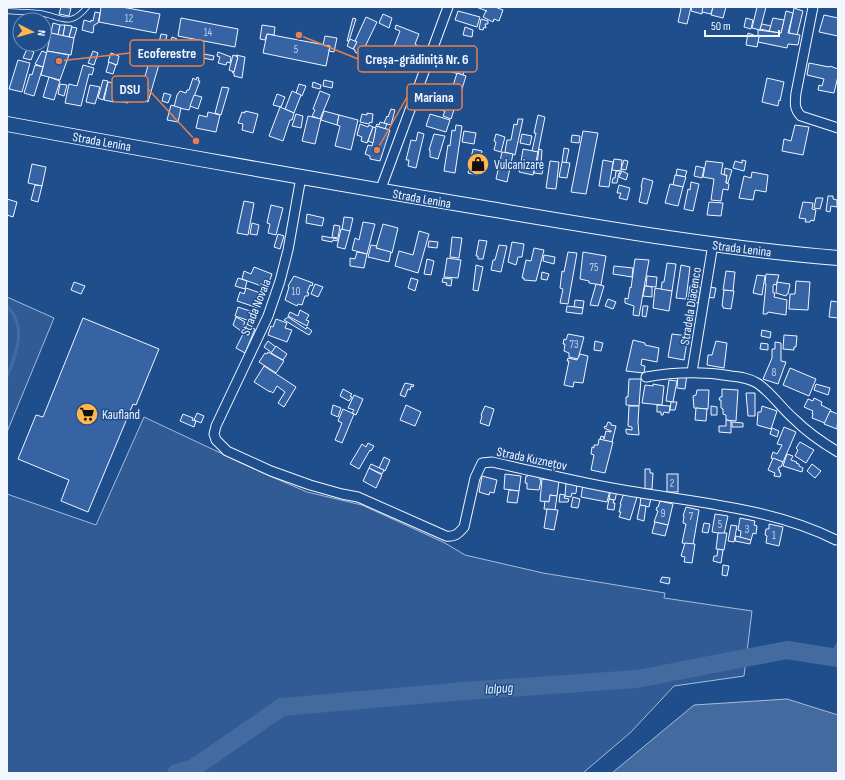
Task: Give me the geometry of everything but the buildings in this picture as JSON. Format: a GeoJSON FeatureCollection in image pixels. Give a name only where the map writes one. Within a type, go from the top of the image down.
{"type":"FeatureCollection","features":[{"type":"Feature","properties":{"kind":"main road","name":"Strada Lenina"},"geometry":{"type":"LineString","coordinates":[[7,124],[380,191],[618,230],[788,254],[838,258]]}},
{"type":"Feature","properties":{"kind":"street"},"geometry":{"type":"LineString","coordinates":[[380,191],[448,7]]}},
{"type":"Feature","properties":{"kind":"street"},"geometry":{"type":"LineString","coordinates":[[813,7],[795,105],[797,112],[801,116],[838,128]]}},
{"type":"Feature","properties":{"kind":"street","name":"Strada Novaia"},"geometry":{"type":"LineString","coordinates":[[216,440],[214,434],[216,426],[268,316],[280,281],[288,250],[301,177]]}},
{"type":"Feature","properties":{"kind":"street","name":"Stradela Diacenco"},"geometry":{"type":"LineString","coordinates":[[692,372],[713,244]]}},
{"type":"Feature","properties":{"kind":"street"},"geometry":{"type":"LineString","coordinates":[[646,377],[692,372],[748,378],[763,388],[794,420],[819,440],[838,452]]}},
{"type":"Feature","properties":{"kind":"street","name":"Strada Kuznețov"},"geometry":{"type":"LineString","coordinates":[[216,440],[226,451],[271,471],[342,494],[358,497],[446,536],[453,537],[464,527],[475,478],[482,463],[492,462],[628,491],[702,502],[784,519],[837,540]]}},
{"type":"Feature","properties":{"kind":"lane"},"geometry":{"type":"LineString","coordinates":[[7,11],[39,13],[67,20],[75,19],[87,7]]}},
{"type":"Feature","properties":{"kind":"shaded area"},"geometry":{"type":"Polygon","coordinates":[[[7,297],[54,318],[7,432],[7,297]]]}},
{"type":"Feature","properties":{"kind":"shaded area"},"geometry":{"type":"Polygon","coordinates":[[[144,417],[307,492],[362,505],[445,543],[465,555],[543,573],[665,593],[664,598],[752,611],[744,676],[674,686],[631,732],[583,773],[7,773],[7,494],[96,525],[144,417]]]}},
{"type":"Feature","properties":{"kind":"shaded area"},"geometry":{"type":"Polygon","coordinates":[[[787,699],[838,715],[838,773],[612,773],[694,705],[787,699]]]}},
{"type":"Feature","properties":{"kind":"waterway"},"geometry":{"type":"LineString","coordinates":[[7,306],[13,314],[19,332],[14,359],[7,377]]}},
{"type":"Feature","properties":{"kind":"waterway"},"geometry":{"type":"LineString","coordinates":[[830,656],[838,643]]}},
{"type":"Feature","properties":{"kind":"waterway","name":"Ialpug"},"geometry":{"type":"LineString","coordinates":[[176,773],[192,769],[282,707],[464,691],[637,679],[787,650],[838,658]]}},
{"type":"Feature","properties":{"kind":"place","name":"Creșa-grădiniță Nr. 6"},"geometry":{"type":"Point","coordinates":[299,35]}},
{"type":"Feature","properties":{"kind":"place","name":"Ecoferestre"},"geometry":{"type":"Point","coordinates":[59,61]}},
{"type":"Feature","properties":{"kind":"place","name":"DSU"},"geometry":{"type":"Point","coordinates":[196,141]}},
{"type":"Feature","properties":{"kind":"place","name":"Mariana"},"geometry":{"type":"Point","coordinates":[377,150]}},
{"type":"Feature","properties":{"kind":"place","name":"Vulcanizare"},"geometry":{"type":"Point","coordinates":[478,164]}},
{"type":"Feature","properties":{"kind":"place","name":"Kaufland"},"geometry":{"type":"Point","coordinates":[87,414]}}]}
